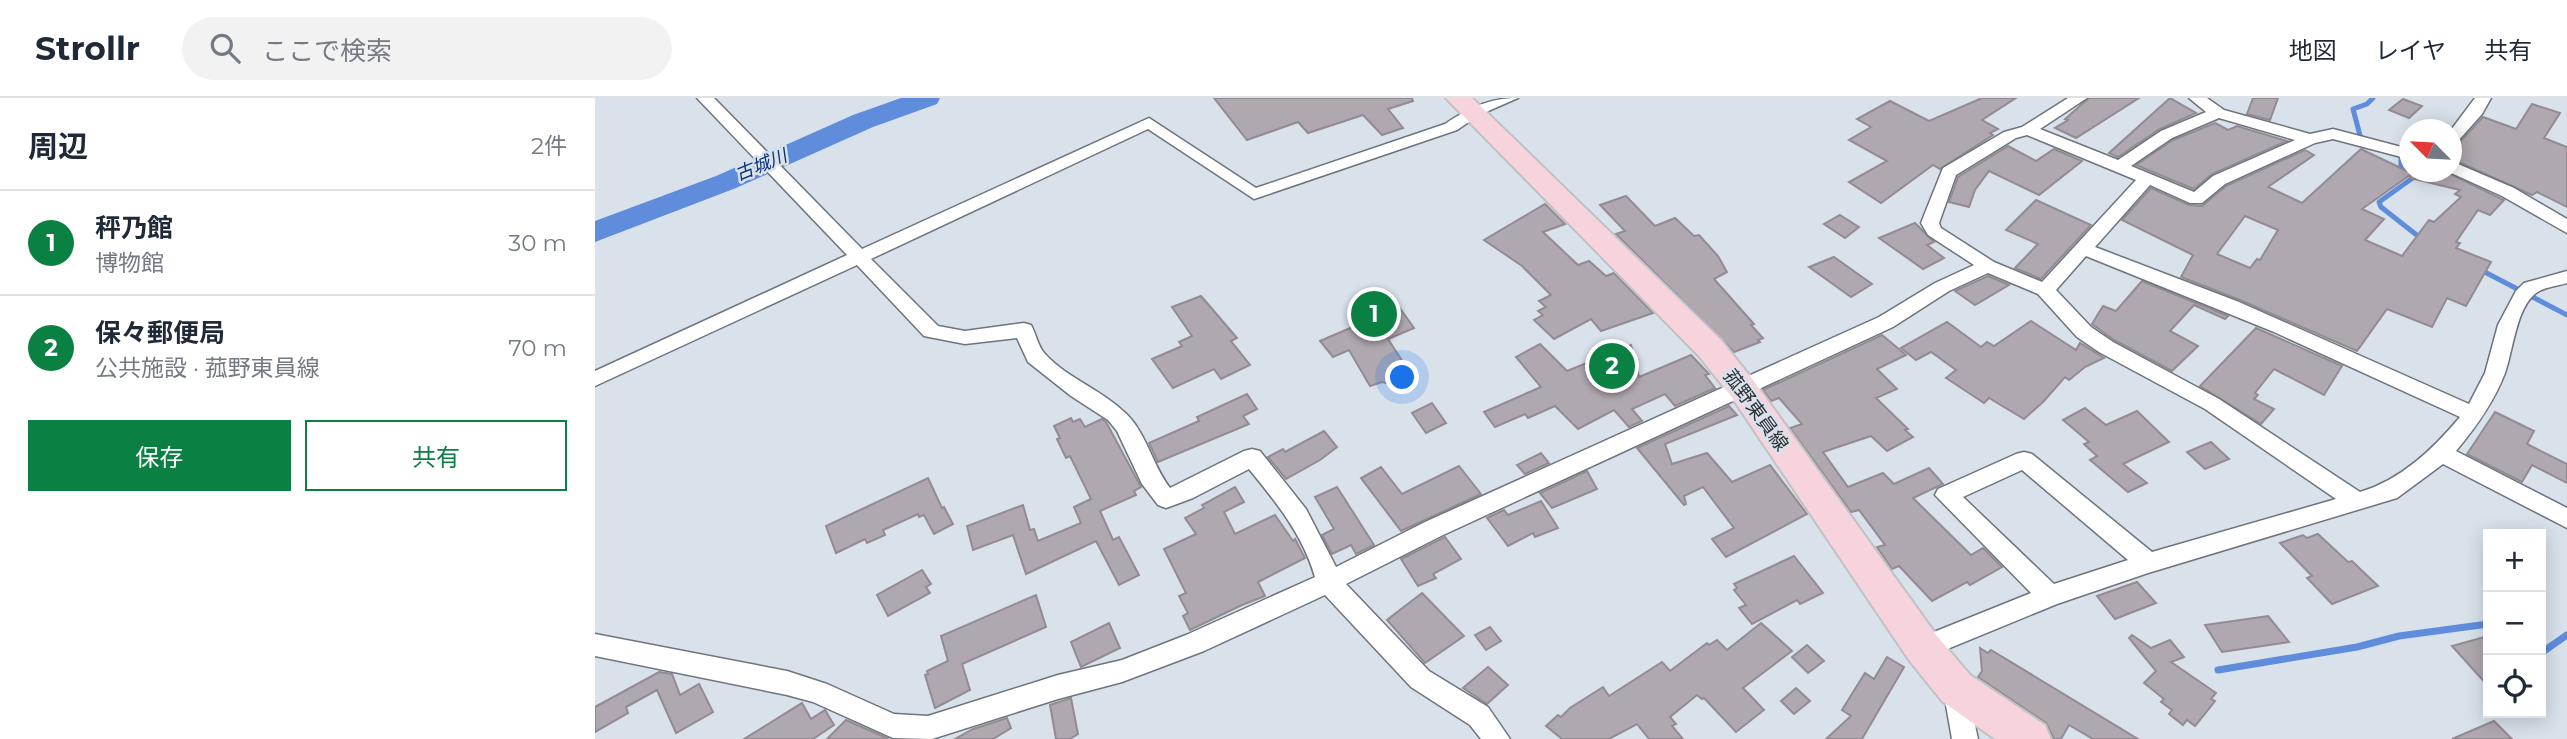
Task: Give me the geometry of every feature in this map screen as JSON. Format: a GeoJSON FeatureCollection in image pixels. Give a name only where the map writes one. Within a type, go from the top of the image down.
{"type":"FeatureCollection","features":[{"type":"Feature","properties":{"kind":"main road","name":"菰野東員線"},"geometry":{"type":"LineString","coordinates":[[1466,105],[1710,348],[1742,388],[1923,648],[1956,688],[2030,739]]}},
{"type":"Feature","properties":{"kind":"street"},"geometry":{"type":"LineString","coordinates":[[705,98],[931,331],[947,338],[974,338],[1024,330],[1035,357],[1078,391],[1115,415],[1126,426],[1150,478],[1165,499],[1185,492],[1252,457],[1291,505],[1325,567],[1328,582],[1420,679],[1479,716],[1497,739]]}},
{"type":"Feature","properties":{"kind":"street"},"geometry":{"type":"LineString","coordinates":[[595,379],[1149,122],[1254,194],[1451,127],[1466,105],[1510,98]]}},
{"type":"Feature","properties":{"kind":"street"},"geometry":{"type":"LineString","coordinates":[[2079,98],[2028,130],[2010,135],[1949,172],[1930,223],[1934,231],[1988,266],[2045,290],[2084,332],[2095,340],[2212,404],[2357,500]]}},
{"type":"Feature","properties":{"kind":"street"},"geometry":{"type":"LineString","coordinates":[[2197,98],[2218,113],[2310,139]]}},
{"type":"Feature","properties":{"kind":"street"},"geometry":{"type":"LineString","coordinates":[[2462,127],[2483,98]]}},
{"type":"Feature","properties":{"kind":"street"},"geometry":{"type":"LineString","coordinates":[[2120,167],[2140,149],[2188,123],[2218,113]]}},
{"type":"Feature","properties":{"kind":"street"},"geometry":{"type":"LineString","coordinates":[[2028,130],[2196,199],[2219,180],[2310,139],[2333,134],[2399,151]]}},
{"type":"Feature","properties":{"kind":"street"},"geometry":{"type":"LineString","coordinates":[[2462,171],[2508,192],[2567,227]]}},
{"type":"Feature","properties":{"kind":"street"},"geometry":{"type":"LineString","coordinates":[[2045,290],[2147,178]]}},
{"type":"Feature","properties":{"kind":"street"},"geometry":{"type":"LineString","coordinates":[[2084,249],[2168,279],[2309,338],[2474,415]]}},
{"type":"Feature","properties":{"kind":"street"},"geometry":{"type":"LineString","coordinates":[[595,645],[787,683],[818,692],[893,726],[929,728],[1058,687],[1122,671],[1195,643],[1328,582],[1433,529],[1886,322],[1942,288],[1988,266]]}},
{"type":"Feature","properties":{"kind":"street"},"geometry":{"type":"LineString","coordinates":[[1923,648],[2050,596],[2148,563],[2389,492],[2442,453],[2474,415],[2495,373],[2508,325],[2527,291],[2567,277]]}},
{"type":"Feature","properties":{"kind":"street"},"geometry":{"type":"LineString","coordinates":[[2442,453],[2567,519]]}},
{"type":"Feature","properties":{"kind":"street"},"geometry":{"type":"LineString","coordinates":[[2050,596],[1946,495],[2024,460],[2148,563]]}},
{"type":"Feature","properties":{"kind":"street"},"geometry":{"type":"LineString","coordinates":[[1956,688],[1965,739]]}},
{"type":"Feature","properties":{"kind":"building"},"geometry":{"type":"Polygon","coordinates":[[[1214,98],[1412,98],[1413,101],[1388,109],[1403,128],[1382,135],[1363,115],[1308,133],[1298,122],[1247,140],[1214,98]]]}},
{"type":"Feature","properties":{"kind":"building"},"geometry":{"type":"Polygon","coordinates":[[[1982,98],[2016,98],[1982,120],[1998,129],[1990,133],[1993,135],[1940,169],[1933,165],[1881,203],[1849,182],[1887,161],[1849,140],[1871,127],[1857,119],[1890,101],[1929,121],[1982,98]]]}},
{"type":"Feature","properties":{"kind":"building"},"geometry":{"type":"Polygon","coordinates":[[[2089,98],[2139,98],[2076,138],[2055,128],[2068,120],[2065,119],[2089,98]]]}},
{"type":"Feature","properties":{"kind":"building"},"geometry":{"type":"Polygon","coordinates":[[[2170,98],[2196,113],[2160,129],[2118,157],[2109,153],[2170,98]]]}},
{"type":"Feature","properties":{"kind":"building"},"geometry":{"type":"Polygon","coordinates":[[[2253,98],[2278,98],[2270,120],[2247,114],[2253,98]]]}},
{"type":"Feature","properties":{"kind":"building"},"geometry":{"type":"Polygon","coordinates":[[[2403,99],[2422,106],[2409,118],[2389,110],[2403,99]]]}},
{"type":"Feature","properties":{"kind":"building"},"geometry":{"type":"Polygon","coordinates":[[[2532,104],[2560,113],[2544,138],[2567,147],[2567,207],[2537,192],[2532,195],[2462,164],[2462,140],[2483,117],[2516,129],[2532,104]]]}},
{"type":"Feature","properties":{"kind":"building"},"geometry":{"type":"Polygon","coordinates":[[[2215,123],[2228,130],[2237,126],[2287,141],[2212,174],[2194,189],[2136,165],[2173,140],[2215,123]]]}},
{"type":"Feature","properties":{"kind":"building"},"geometry":{"type":"Polygon","coordinates":[[[2008,146],[2036,161],[2054,149],[2082,161],[2039,195],[1989,171],[1975,190],[1969,207],[1949,202],[1958,177],[2008,146]]]}},
{"type":"Feature","properties":{"kind":"building"},"geometry":{"type":"Polygon","coordinates":[[[2361,149],[2399,167],[2400,182],[2362,209],[2384,219],[2365,240],[2402,256],[2429,220],[2434,222],[2461,197],[2455,194],[2460,190],[2427,182],[2462,182],[2462,180],[2504,200],[2490,215],[2478,210],[2456,242],[2460,243],[2456,248],[2491,262],[2466,306],[2447,298],[2432,327],[2387,309],[2357,351],[2181,277],[2193,255],[2122,220],[2151,188],[2189,205],[2202,206],[2226,186],[2305,150],[2314,155],[2268,187],[2302,203],[2361,149]],[[2245,216],[2217,254],[2250,268],[2257,259],[2260,260],[2278,230],[2245,216]]]}},
{"type":"Feature","properties":{"kind":"building"},"geometry":{"type":"Polygon","coordinates":[[[1626,196],[1655,226],[1675,218],[1694,236],[1699,235],[1718,256],[1727,272],[1714,279],[1754,324],[1751,325],[1763,338],[1758,340],[1760,342],[1734,352],[1616,234],[1625,231],[1600,205],[1626,196]]]}},
{"type":"Feature","properties":{"kind":"building"},"geometry":{"type":"Polygon","coordinates":[[[2036,200],[2091,225],[2041,279],[2015,268],[2038,244],[2006,230],[2036,200]]]}},
{"type":"Feature","properties":{"kind":"building"},"geometry":{"type":"Polygon","coordinates":[[[1545,204],[1565,224],[1543,232],[1578,265],[1589,261],[1606,276],[1614,273],[1653,313],[1601,331],[1591,319],[1554,339],[1534,320],[1543,315],[1538,311],[1546,307],[1539,301],[1551,295],[1522,266],[1484,240],[1545,204]]]}},
{"type":"Feature","properties":{"kind":"building"},"geometry":{"type":"Polygon","coordinates":[[[1840,215],[1859,227],[1845,238],[1824,224],[1840,215]]]}},
{"type":"Feature","properties":{"kind":"building"},"geometry":{"type":"Polygon","coordinates":[[[1915,223],[1934,242],[1927,245],[1944,258],[1923,269],[1879,238],[1915,223]]]}},
{"type":"Feature","properties":{"kind":"building"},"geometry":{"type":"Polygon","coordinates":[[[1834,257],[1872,284],[1851,297],[1809,267],[1834,257]]]}},
{"type":"Feature","properties":{"kind":"building"},"geometry":{"type":"Polygon","coordinates":[[[1988,276],[2009,285],[1975,305],[1955,291],[1988,276]]]}},
{"type":"Feature","properties":{"kind":"building"},"geometry":{"type":"Polygon","coordinates":[[[2142,281],[2228,316],[2225,319],[2194,305],[2170,331],[2198,346],[2172,371],[2114,340],[2092,324],[2103,306],[2116,311],[2142,281]]]}},
{"type":"Feature","properties":{"kind":"building"},"geometry":{"type":"Polygon","coordinates":[[[1201,296],[1237,338],[1231,341],[1250,365],[1221,379],[1214,369],[1173,388],[1152,359],[1182,346],[1179,342],[1192,336],[1172,307],[1201,296]]]}},
{"type":"Feature","properties":{"kind":"building"},"geometry":{"type":"Polygon","coordinates":[[[1399,307],[1414,328],[1388,339],[1412,376],[1390,384],[1382,382],[1370,386],[1349,350],[1333,357],[1320,341],[1399,307]]]}},
{"type":"Feature","properties":{"kind":"building"},"geometry":{"type":"Polygon","coordinates":[[[2031,321],[2076,350],[2080,343],[2104,358],[2085,367],[2069,380],[2065,377],[2024,419],[1989,398],[1984,403],[1946,378],[1956,370],[1931,352],[1916,360],[1901,348],[1947,322],[1981,347],[1987,342],[1994,346],[2031,321]]]}},
{"type":"Feature","properties":{"kind":"building"},"geometry":{"type":"Polygon","coordinates":[[[2256,328],[2342,366],[2324,395],[2274,369],[2255,393],[2258,395],[2254,399],[2274,409],[2261,424],[2200,386],[2256,328]]]}},
{"type":"Feature","properties":{"kind":"building"},"geometry":{"type":"Polygon","coordinates":[[[1882,335],[1906,355],[1877,369],[1897,389],[1876,398],[1913,437],[1887,451],[1871,436],[1823,452],[1848,487],[1883,473],[1894,484],[1929,468],[1943,484],[1913,498],[1971,555],[1983,548],[2002,567],[1970,585],[1967,582],[1932,601],[1899,566],[1892,569],[1877,547],[1885,545],[1859,510],[1851,512],[1790,428],[1802,424],[1779,398],[1771,401],[1763,390],[1882,335]]]}},
{"type":"Feature","properties":{"kind":"building"},"geometry":{"type":"Polygon","coordinates":[[[1540,344],[1567,371],[1631,345],[1639,377],[1691,355],[1709,374],[1705,375],[1715,388],[1675,406],[1665,394],[1632,409],[1642,421],[1629,427],[1614,410],[1578,429],[1555,406],[1528,418],[1525,414],[1495,427],[1484,412],[1541,387],[1516,357],[1540,344]]]}},
{"type":"Feature","properties":{"kind":"building"},"geometry":{"type":"Polygon","coordinates":[[[1247,394],[1257,409],[1243,416],[1249,424],[1158,462],[1149,443],[1199,421],[1197,417],[1247,394]]]}},
{"type":"Feature","properties":{"kind":"building"},"geometry":{"type":"Polygon","coordinates":[[[1432,403],[1446,423],[1426,433],[1412,413],[1432,403]]]}},
{"type":"Feature","properties":{"kind":"building"},"geometry":{"type":"Polygon","coordinates":[[[1729,406],[1737,415],[1665,444],[1672,464],[1707,453],[1732,482],[1770,465],[1807,514],[1726,557],[1712,539],[1734,528],[1703,487],[1684,496],[1684,505],[1637,448],[1729,406]]]}},
{"type":"Feature","properties":{"kind":"building"},"geometry":{"type":"Polygon","coordinates":[[[2085,408],[2106,425],[2137,411],[2169,442],[2123,464],[2147,483],[2128,492],[2090,460],[2097,456],[2084,444],[2089,442],[2063,420],[2085,408]]]}},
{"type":"Feature","properties":{"kind":"building"},"geometry":{"type":"Polygon","coordinates":[[[2495,412],[2534,431],[2527,444],[2567,464],[2567,483],[2532,465],[2522,482],[2467,454],[2495,412]]]}},
{"type":"Feature","properties":{"kind":"building"},"geometry":{"type":"Polygon","coordinates":[[[1071,418],[1073,422],[1080,419],[1085,427],[1102,419],[1106,422],[1141,487],[1134,491],[1136,495],[1100,511],[1113,540],[1119,537],[1139,575],[1119,585],[1096,541],[1026,574],[1013,535],[973,550],[967,526],[1023,505],[1030,530],[1034,529],[1038,541],[1081,523],[1074,507],[1091,499],[1070,456],[1066,458],[1054,426],[1071,418]]]}},
{"type":"Feature","properties":{"kind":"building"},"geometry":{"type":"Polygon","coordinates":[[[1324,431],[1337,447],[1286,479],[1268,457],[1283,449],[1285,452],[1324,431]]]}},
{"type":"Feature","properties":{"kind":"building"},"geometry":{"type":"Polygon","coordinates":[[[2211,442],[2229,459],[2205,469],[2187,452],[2211,442]]]}},
{"type":"Feature","properties":{"kind":"building"},"geometry":{"type":"Polygon","coordinates":[[[1541,453],[1549,463],[1525,474],[1517,465],[1541,453]]]}},
{"type":"Feature","properties":{"kind":"building"},"geometry":{"type":"Polygon","coordinates":[[[1459,466],[1481,494],[1401,531],[1361,478],[1381,467],[1402,494],[1459,466]]]}},
{"type":"Feature","properties":{"kind":"building"},"geometry":{"type":"Polygon","coordinates":[[[1587,471],[1597,489],[1552,508],[1540,493],[1587,471]]]}},
{"type":"Feature","properties":{"kind":"building"},"geometry":{"type":"Polygon","coordinates":[[[928,478],[953,524],[934,534],[924,515],[919,517],[918,514],[883,530],[885,535],[867,543],[865,539],[836,553],[826,526],[928,478]]]}},
{"type":"Feature","properties":{"kind":"building"},"geometry":{"type":"Polygon","coordinates":[[[1235,487],[1244,502],[1224,512],[1235,534],[1275,515],[1293,541],[1295,539],[1305,558],[1258,582],[1265,596],[1190,630],[1183,616],[1188,613],[1179,596],[1186,593],[1164,549],[1196,534],[1185,518],[1235,487]]]}},
{"type":"Feature","properties":{"kind":"building"},"geometry":{"type":"Polygon","coordinates":[[[1337,487],[1374,545],[1356,554],[1351,545],[1332,554],[1322,535],[1334,529],[1315,497],[1337,487]]]}},
{"type":"Feature","properties":{"kind":"building"},"geometry":{"type":"Polygon","coordinates":[[[1541,501],[1558,528],[1535,537],[1533,533],[1508,546],[1487,518],[1504,510],[1508,515],[1541,501]]]}},
{"type":"Feature","properties":{"kind":"building"},"geometry":{"type":"Polygon","coordinates":[[[2318,534],[2378,586],[2332,604],[2307,578],[2312,576],[2280,543],[2303,535],[2307,538],[2318,534]]]}},
{"type":"Feature","properties":{"kind":"building"},"geometry":{"type":"Polygon","coordinates":[[[1445,537],[1461,559],[1433,574],[1436,578],[1418,586],[1401,559],[1445,537]]]}},
{"type":"Feature","properties":{"kind":"building"},"geometry":{"type":"Polygon","coordinates":[[[1794,556],[1823,593],[1800,604],[1797,600],[1752,624],[1739,608],[1746,605],[1734,590],[1737,588],[1734,584],[1794,556]]]}},
{"type":"Feature","properties":{"kind":"building"},"geometry":{"type":"Polygon","coordinates":[[[922,570],[931,584],[926,587],[930,593],[888,616],[877,595],[922,570]]]}},
{"type":"Feature","properties":{"kind":"building"},"geometry":{"type":"Polygon","coordinates":[[[2137,582],[2156,603],[2115,619],[2097,596],[2137,582]]]}},
{"type":"Feature","properties":{"kind":"building"},"geometry":{"type":"Polygon","coordinates":[[[1422,593],[1464,636],[1425,663],[1387,620],[1422,593]]]}},
{"type":"Feature","properties":{"kind":"building"},"geometry":{"type":"Polygon","coordinates":[[[1036,595],[1046,627],[962,664],[970,690],[935,708],[925,675],[928,674],[927,671],[948,661],[941,636],[1036,595]]]}},
{"type":"Feature","properties":{"kind":"building"},"geometry":{"type":"Polygon","coordinates":[[[2268,616],[2289,642],[2222,652],[2205,625],[2268,616]]]}},
{"type":"Feature","properties":{"kind":"building"},"geometry":{"type":"Polygon","coordinates":[[[1109,623],[1120,648],[1081,667],[1071,642],[1109,623]]]}},
{"type":"Feature","properties":{"kind":"building"},"geometry":{"type":"Polygon","coordinates":[[[1761,623],[1792,651],[1743,688],[1764,710],[1736,732],[1704,698],[1697,695],[1670,717],[1676,724],[1672,726],[1683,739],[1649,739],[1637,724],[1609,739],[1562,739],[1546,726],[1558,715],[1561,717],[1603,687],[1609,696],[1662,662],[1670,671],[1707,643],[1709,645],[1717,640],[1727,650],[1761,623]]]}},
{"type":"Feature","properties":{"kind":"building"},"geometry":{"type":"Polygon","coordinates":[[[1490,627],[1501,641],[1486,650],[1475,635],[1490,627]]]}},
{"type":"Feature","properties":{"kind":"building"},"geometry":{"type":"Polygon","coordinates":[[[2132,635],[2151,648],[2170,640],[2184,657],[2171,662],[2216,693],[2211,699],[2215,701],[2195,726],[2187,720],[2183,725],[2169,714],[2172,710],[2161,702],[2164,699],[2144,683],[2156,671],[2129,638],[2132,635]]]}},
{"type":"Feature","properties":{"kind":"building"},"geometry":{"type":"Polygon","coordinates":[[[2483,637],[2483,680],[2452,646],[2483,637]]]}},
{"type":"Feature","properties":{"kind":"building"},"geometry":{"type":"Polygon","coordinates":[[[1807,645],[1824,661],[1808,673],[1792,657],[1807,645]]]}},
{"type":"Feature","properties":{"kind":"building"},"geometry":{"type":"Polygon","coordinates":[[[1980,648],[1988,653],[1991,650],[2138,739],[2093,739],[2069,725],[2061,739],[2054,739],[2046,723],[1978,677],[1982,671],[1980,648]]]}},
{"type":"Feature","properties":{"kind":"building"},"geometry":{"type":"Polygon","coordinates":[[[1887,657],[1904,667],[1862,739],[1826,739],[1851,716],[1842,710],[1865,673],[1874,679],[1887,657]]]}},
{"type":"Feature","properties":{"kind":"building"},"geometry":{"type":"Polygon","coordinates":[[[1488,667],[1508,685],[1487,704],[1463,688],[1488,667]]]}},
{"type":"Feature","properties":{"kind":"building"},"geometry":{"type":"Polygon","coordinates":[[[659,672],[672,674],[680,695],[699,684],[713,712],[676,733],[657,690],[626,707],[628,713],[595,732],[595,707],[659,672]]]}},
{"type":"Feature","properties":{"kind":"building"},"geometry":{"type":"Polygon","coordinates":[[[1796,688],[1810,701],[1794,714],[1781,701],[1796,688]]]}},
{"type":"Feature","properties":{"kind":"building"},"geometry":{"type":"Polygon","coordinates":[[[1071,698],[1078,734],[1070,739],[1056,739],[1050,705],[1071,698]]]}},
{"type":"Feature","properties":{"kind":"building"},"geometry":{"type":"Polygon","coordinates":[[[802,703],[811,719],[825,710],[834,725],[813,739],[744,739],[802,703]]]}},
{"type":"Feature","properties":{"kind":"building"},"geometry":{"type":"Polygon","coordinates":[[[1007,718],[1011,728],[993,739],[955,739],[973,729],[1007,718]]]}},
{"type":"Feature","properties":{"kind":"building"},"geometry":{"type":"Polygon","coordinates":[[[846,720],[889,739],[827,739],[846,720]]]}},
{"type":"Feature","properties":{"kind":"building"},"geometry":{"type":"Polygon","coordinates":[[[2494,721],[2512,739],[2452,739],[2494,721]]]}},
{"type":"Feature","properties":{"kind":"waterway","name":"古城川"},"geometry":{"type":"LineString","coordinates":[[595,232],[726,182],[863,121],[927,98]]}},
{"type":"Feature","properties":{"kind":"waterway"},"geometry":{"type":"LineString","coordinates":[[2362,143],[2353,109],[2367,104],[2373,98]]}},
{"type":"Feature","properties":{"kind":"waterway"},"geometry":{"type":"LineString","coordinates":[[2395,154],[2401,155],[2401,168],[2414,177],[2379,202],[2381,207],[2423,240]]}},
{"type":"Feature","properties":{"kind":"waterway"},"geometry":{"type":"LineString","coordinates":[[2479,269],[2567,315]]}},
{"type":"Feature","properties":{"kind":"waterway"},"geometry":{"type":"LineString","coordinates":[[2218,670],[2357,647],[2399,636],[2483,625]]}},
{"type":"Feature","properties":{"kind":"waterway"},"geometry":{"type":"LineString","coordinates":[[2546,650],[2567,635]]}},
{"type":"Feature","properties":{"kind":"place","name":"秤乃館"},"geometry":{"type":"Point","coordinates":[1374,314]}},
{"type":"Feature","properties":{"kind":"place","name":"保々郵便局"},"geometry":{"type":"Point","coordinates":[1612,366]}}]}
